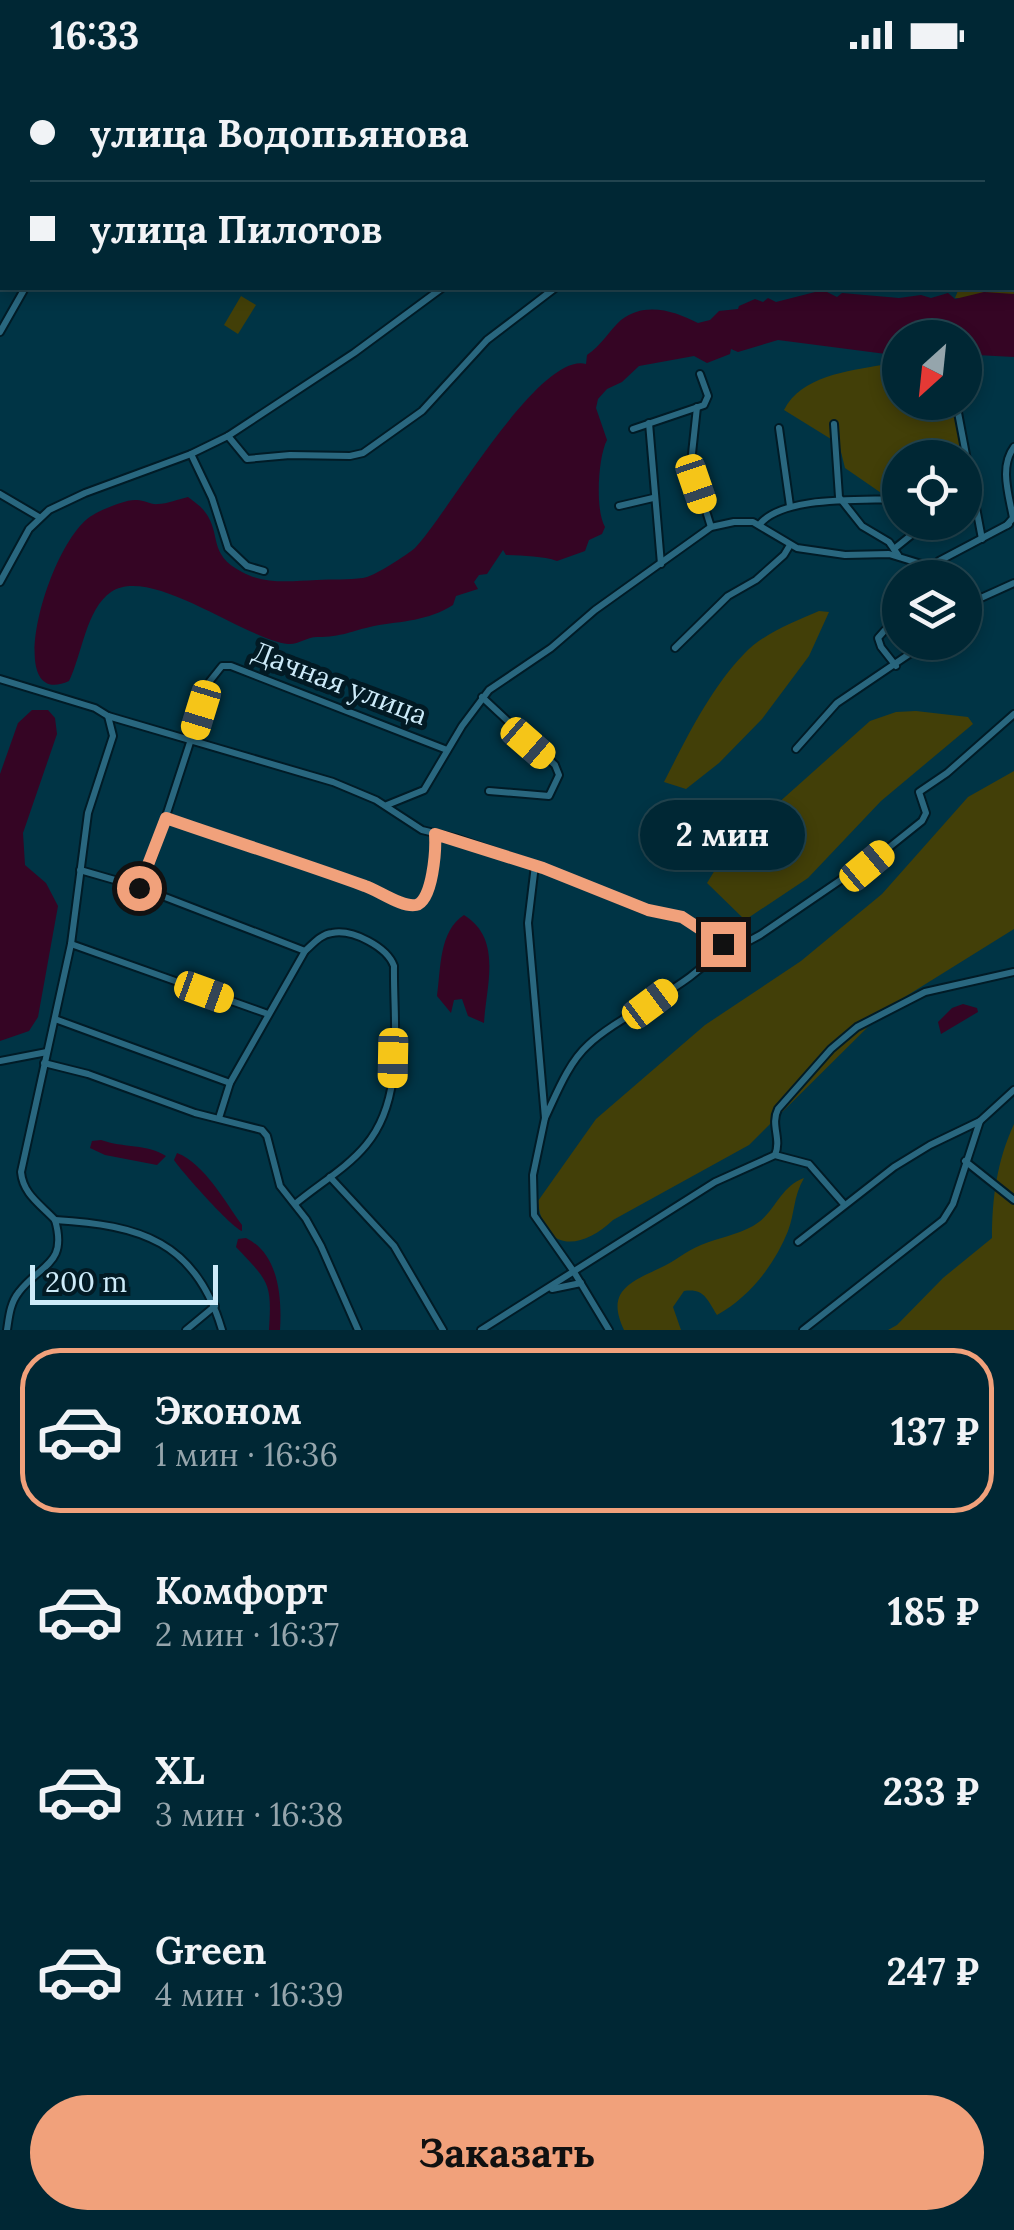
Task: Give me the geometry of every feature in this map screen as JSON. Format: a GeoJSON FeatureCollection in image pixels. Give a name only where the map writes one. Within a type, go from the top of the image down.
{"type":"FeatureCollection","features":[{"type":"Feature","properties":{"kind":"street"},"geometry":{"type":"LineString","coordinates":[[0,332],[24,290]]}},
{"type":"Feature","properties":{"kind":"street"},"geometry":{"type":"LineString","coordinates":[[0,582],[20,542],[39,517],[84,493],[191,454],[228,436],[439,290]]}},
{"type":"Feature","properties":{"kind":"street"},"geometry":{"type":"LineString","coordinates":[[228,436],[242,456],[253,460],[363,453],[422,411],[480,346],[552,290]]}},
{"type":"Feature","properties":{"kind":"street"},"geometry":{"type":"LineString","coordinates":[[634,428],[708,401],[700,374]]}},
{"type":"Feature","properties":{"kind":"street"},"geometry":{"type":"LineString","coordinates":[[696,407],[691,463],[711,528]]}},
{"type":"Feature","properties":{"kind":"street"},"geometry":{"type":"LineString","coordinates":[[649,422],[661,564]]}},
{"type":"Feature","properties":{"kind":"street"},"geometry":{"type":"LineString","coordinates":[[834,424],[839,497],[862,526],[910,560]]}},
{"type":"Feature","properties":{"kind":"street"},"geometry":{"type":"LineString","coordinates":[[779,428],[790,506]]}},
{"type":"Feature","properties":{"kind":"street"},"geometry":{"type":"LineString","coordinates":[[940,560],[982,540],[1013,518],[1006,476],[1007,457],[1014,447]]}},
{"type":"Feature","properties":{"kind":"street"},"geometry":{"type":"LineString","coordinates":[[191,454],[212,498],[228,548],[247,566],[264,570]]}},
{"type":"Feature","properties":{"kind":"street"},"geometry":{"type":"LineString","coordinates":[[0,494],[39,517]]}},
{"type":"Feature","properties":{"kind":"street"},"geometry":{"type":"LineString","coordinates":[[619,506],[653,498]]}},
{"type":"Feature","properties":{"kind":"street"},"geometry":{"type":"LineString","coordinates":[[760,524],[768,515],[790,506],[882,500]]}},
{"type":"Feature","properties":{"kind":"street"},"geometry":{"type":"LineString","coordinates":[[387,806],[424,790],[482,697],[711,528],[734,522],[760,524],[790,545],[830,554],[896,552],[908,540]]}},
{"type":"Feature","properties":{"kind":"street"},"geometry":{"type":"LineString","coordinates":[[675,648],[728,596],[770,568],[790,545]]}},
{"type":"Feature","properties":{"kind":"street"},"geometry":{"type":"LineString","coordinates":[[982,596],[1014,583]]}},
{"type":"Feature","properties":{"kind":"street"},"geometry":{"type":"LineString","coordinates":[[891,660],[896,666]]}},
{"type":"Feature","properties":{"kind":"street"},"geometry":{"type":"LineString","coordinates":[[796,749],[837,703],[904,660]]}},
{"type":"Feature","properties":{"kind":"street","name":"Дачная улица"},"geometry":{"type":"LineString","coordinates":[[192,740],[216,670],[232,666],[447,750]]}},
{"type":"Feature","properties":{"kind":"street"},"geometry":{"type":"LineString","coordinates":[[0,679],[96,708],[108,716],[333,782],[387,806],[411,825],[535,866],[648,910],[682,917],[723,944],[747,942],[844,876],[867,866],[922,820],[926,813],[919,792],[946,774],[1014,714]]}},
{"type":"Feature","properties":{"kind":"street"},"geometry":{"type":"LineString","coordinates":[[482,697],[559,774],[549,796],[489,791]]}},
{"type":"Feature","properties":{"kind":"street"},"geometry":{"type":"LineString","coordinates":[[7,1330],[17,1294],[55,1256],[59,1234],[55,1220],[24,1187],[21,1172],[72,944],[88,813],[113,736],[108,716]]}},
{"type":"Feature","properties":{"kind":"street"},"geometry":{"type":"LineString","coordinates":[[139,888],[192,740]]}},
{"type":"Feature","properties":{"kind":"street"},"geometry":{"type":"LineString","coordinates":[[166,818],[362,884],[410,905],[425,899],[433,868],[435,834]]}},
{"type":"Feature","properties":{"kind":"street"},"geometry":{"type":"LineString","coordinates":[[535,866],[528,923],[545,1118],[533,1175],[534,1215],[609,1330]]}},
{"type":"Feature","properties":{"kind":"street"},"geometry":{"type":"LineString","coordinates":[[80,870],[139,888],[305,951]]}},
{"type":"Feature","properties":{"kind":"street"},"geometry":{"type":"LineString","coordinates":[[220,1118],[230,1083],[305,951],[328,933],[346,934],[384,950],[394,966],[392,1089],[386,1110],[364,1147],[295,1204]]}},
{"type":"Feature","properties":{"kind":"street"},"geometry":{"type":"LineString","coordinates":[[72,944],[268,1014]]}},
{"type":"Feature","properties":{"kind":"street"},"geometry":{"type":"LineString","coordinates":[[545,1118],[584,1049],[707,962],[723,944]]}},
{"type":"Feature","properties":{"kind":"street"},"geometry":{"type":"LineString","coordinates":[[775,1155],[775,1116],[845,1035],[918,994],[1014,972]]}},
{"type":"Feature","properties":{"kind":"street"},"geometry":{"type":"LineString","coordinates":[[55,1020],[230,1083]]}},
{"type":"Feature","properties":{"kind":"street"},"geometry":{"type":"LineString","coordinates":[[0,1060],[47,1052]]}},
{"type":"Feature","properties":{"kind":"street"},"geometry":{"type":"LineString","coordinates":[[44,1063],[195,1113],[253,1126],[267,1136],[280,1186],[322,1246],[358,1330]]}},
{"type":"Feature","properties":{"kind":"street"},"geometry":{"type":"LineString","coordinates":[[798,1242],[844,1203],[911,1156],[980,1121],[1014,1090]]}},
{"type":"Feature","properties":{"kind":"street"},"geometry":{"type":"LineString","coordinates":[[803,1330],[943,1220],[953,1204],[980,1121]]}},
{"type":"Feature","properties":{"kind":"street"},"geometry":{"type":"LineString","coordinates":[[481,1330],[732,1172],[775,1155],[809,1164],[844,1203]]}},
{"type":"Feature","properties":{"kind":"street"},"geometry":{"type":"LineString","coordinates":[[966,1161],[1014,1200]]}},
{"type":"Feature","properties":{"kind":"street"},"geometry":{"type":"LineString","coordinates":[[330,1178],[394,1246],[443,1330]]}},
{"type":"Feature","properties":{"kind":"street"},"geometry":{"type":"LineString","coordinates":[[55,1220],[98,1222],[162,1244],[193,1266],[215,1306],[222,1330]]}},
{"type":"Feature","properties":{"kind":"street"},"geometry":{"type":"LineString","coordinates":[[550,1289],[581,1283]]}},
{"type":"Feature","properties":{"kind":"street"},"geometry":{"type":"LineString","coordinates":[[186,1330],[215,1306]]}},
{"type":"Feature","properties":{"kind":"shaded area"},"geometry":{"type":"Polygon","coordinates":[[[823,290],[837,297],[842,293],[931,298],[948,293],[955,299],[984,292],[1014,294],[1014,357],[982,355],[982,320],[882,320],[882,353],[778,340],[738,352],[731,349],[730,354],[707,363],[694,356],[639,366],[598,399],[596,408],[607,440],[599,484],[605,527],[602,534],[589,540],[585,551],[557,561],[506,555],[503,550],[487,574],[479,575],[474,582],[478,589],[456,596],[453,605],[444,610],[415,620],[292,644],[269,639],[173,595],[128,586],[111,592],[96,609],[69,681],[48,684],[37,672],[35,648],[48,586],[61,555],[77,530],[93,515],[132,500],[158,504],[188,497],[210,520],[224,558],[251,576],[269,581],[368,577],[415,548],[519,408],[566,367],[586,364],[587,355],[621,320],[650,309],[698,323],[755,299],[776,302],[823,290]]]}},
{"type":"Feature","properties":{"kind":"shaded area"},"geometry":{"type":"Polygon","coordinates":[[[958,290],[1014,290],[1014,299],[955,298],[958,290]]]}},
{"type":"Feature","properties":{"kind":"shaded area"},"geometry":{"type":"Polygon","coordinates":[[[241,296],[256,305],[238,334],[224,325],[241,296]]]}},
{"type":"Feature","properties":{"kind":"shaded area"},"geometry":{"type":"Polygon","coordinates":[[[882,365],[882,420],[960,420],[960,440],[882,440],[882,494],[845,468],[839,444],[784,410],[802,389],[841,373],[882,365]]]}},
{"type":"Feature","properties":{"kind":"shaded area"},"geometry":{"type":"Polygon","coordinates":[[[819,611],[829,612],[809,656],[762,719],[719,763],[686,789],[664,782],[710,699],[744,654],[769,635],[819,611]]]}},
{"type":"Feature","properties":{"kind":"shaded area"},"geometry":{"type":"Polygon","coordinates":[[[32,710],[48,710],[55,718],[57,734],[23,833],[25,865],[46,883],[58,906],[38,1017],[29,1031],[0,1041],[0,774],[18,723],[32,710]]]}},
{"type":"Feature","properties":{"kind":"shaded area"},"geometry":{"type":"Polygon","coordinates":[[[896,712],[968,717],[973,724],[881,801],[808,878],[745,920],[707,883],[729,847],[870,721],[896,712]]]}},
{"type":"Feature","properties":{"kind":"shaded area"},"geometry":{"type":"Polygon","coordinates":[[[1014,771],[1014,929],[887,1008],[749,1145],[589,1237],[566,1241],[547,1230],[538,1201],[596,1119],[705,1025],[801,961],[882,894],[968,797],[1014,771]]]}},
{"type":"Feature","properties":{"kind":"shaded area"},"geometry":{"type":"Polygon","coordinates":[[[464,915],[476,925],[488,950],[484,1023],[468,1016],[462,999],[454,1000],[451,1013],[437,996],[446,940],[464,915]]]}},
{"type":"Feature","properties":{"kind":"shaded area"},"geometry":{"type":"Polygon","coordinates":[[[963,1004],[977,1008],[978,1012],[941,1034],[938,1022],[952,1008],[963,1004]]]}},
{"type":"Feature","properties":{"kind":"shaded area"},"geometry":{"type":"Polygon","coordinates":[[[1014,1124],[1014,1330],[888,1330],[992,1238],[997,1180],[1014,1124]]]}},
{"type":"Feature","properties":{"kind":"shaded area"},"geometry":{"type":"Polygon","coordinates":[[[92,1141],[166,1156],[157,1165],[105,1155],[90,1148],[92,1141]]]}},
{"type":"Feature","properties":{"kind":"shaded area"},"geometry":{"type":"Polygon","coordinates":[[[177,1153],[205,1175],[242,1225],[242,1231],[186,1176],[174,1160],[177,1153]]]}},
{"type":"Feature","properties":{"kind":"shaded area"},"geometry":{"type":"Polygon","coordinates":[[[804,1178],[782,1244],[768,1268],[740,1299],[717,1315],[701,1293],[684,1291],[673,1307],[681,1330],[624,1330],[619,1298],[630,1284],[696,1247],[753,1226],[789,1187],[804,1178]]]}},
{"type":"Feature","properties":{"kind":"shaded area"},"geometry":{"type":"Polygon","coordinates":[[[246,1238],[257,1245],[272,1266],[279,1291],[280,1330],[269,1330],[266,1284],[236,1247],[238,1239],[246,1238]]]}},
{"type":"Feature","properties":{"kind":"route"},"geometry":{"type":"LineString","coordinates":[[139,888],[166,818],[362,884],[410,905],[419,904],[425,899],[430,882],[435,834],[543,868],[648,910],[682,917],[723,944]]}}]}
